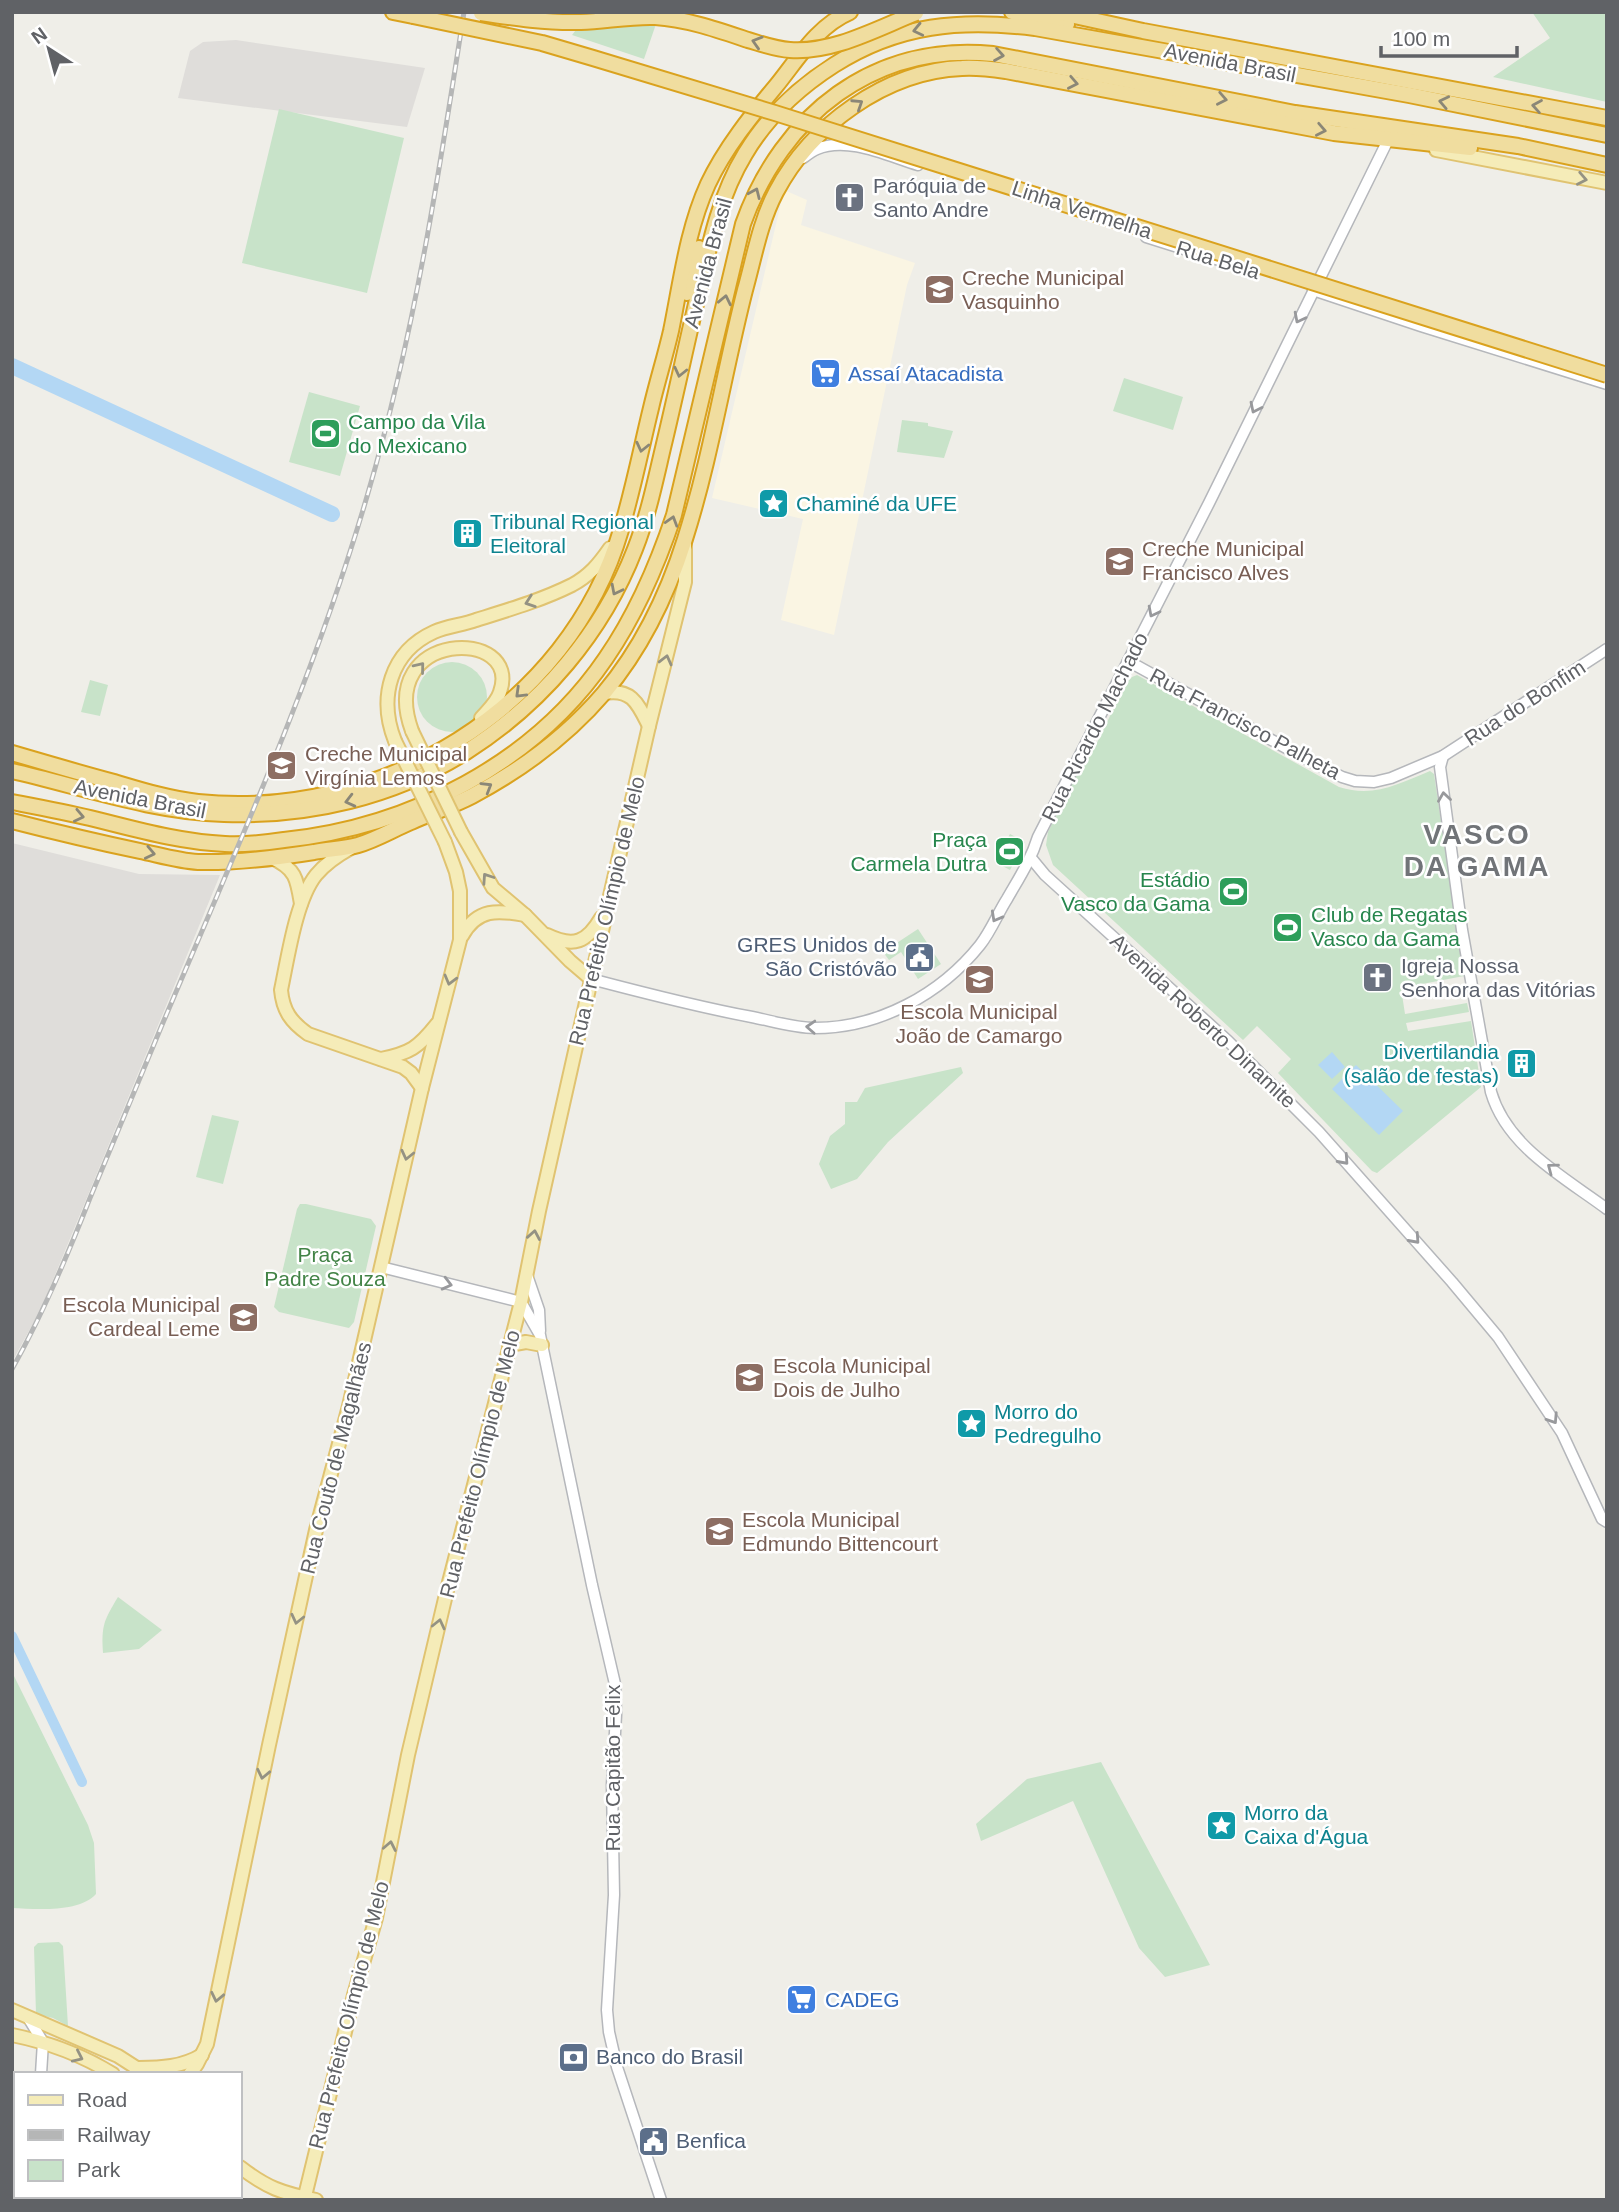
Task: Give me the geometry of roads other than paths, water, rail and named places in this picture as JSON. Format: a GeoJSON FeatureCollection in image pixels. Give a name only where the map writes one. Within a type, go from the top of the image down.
{"type":"FeatureCollection","features":[{"type":"Feature","properties":{"kind":"highway","name":"Linha Vermelha"},"geometry":{"type":"LineString","coordinates":[[393,12],[542,43],[606,61],[1607,375]]}},
{"type":"Feature","properties":{"kind":"highway","name":"Linha Vermelha"},"geometry":{"type":"LineString","coordinates":[[442,12],[551,37],[608,54],[1607,366]]}},
{"type":"Feature","properties":{"kind":"highway"},"geometry":{"type":"LineString","coordinates":[[477,12],[562,22],[653,17],[687,21],[780,49],[799,50],[836,44],[917,13]]}},
{"type":"Feature","properties":{"kind":"highway","name":"Avenida Brasil"},"geometry":{"type":"LineString","coordinates":[[12,753],[147,792],[198,802],[261,803],[324,795],[380,779],[466,736],[500,712],[522,692],[579,623],[597,590],[620,533],[670,333],[694,218],[718,165],[747,122],[817,35],[832,21],[850,12]]}},
{"type":"Feature","properties":{"kind":"highway"},"geometry":{"type":"LineString","coordinates":[[1012,12],[1098,30],[1156,49]]}},
{"type":"Feature","properties":{"kind":"highway","name":"Avenida Brasil"},"geometry":{"type":"LineString","coordinates":[[1056,12],[1607,118]]}},
{"type":"Feature","properties":{"kind":"highway","name":"Avenida Brasil"},"geometry":{"type":"LineString","coordinates":[[12,771],[179,810],[233,814],[290,813],[347,803],[399,786],[452,761],[509,722],[537,696],[578,650],[610,602],[635,548],[653,493],[717,217],[737,168],[769,120],[818,75],[862,49],[909,31],[951,24],[990,23],[1035,28],[1409,95],[1607,135]]}},
{"type":"Feature","properties":{"kind":"highway","name":"Avenida Brasil"},"geometry":{"type":"LineString","coordinates":[[12,802],[167,837],[226,844],[255,844],[326,835],[420,806],[474,778],[525,743],[572,700],[605,660],[627,625],[659,561],[674,515],[734,258],[751,202],[770,164],[790,136],[835,95],[869,75],[933,54],[954,51],[993,54],[1307,115],[1505,144],[1607,167]]}},
{"type":"Feature","properties":{"kind":"highway","name":"Avenida Brasil"},"geometry":{"type":"LineString","coordinates":[[12,821],[195,862],[235,862],[358,845],[470,797],[560,736],[604,693],[641,639],[663,596],[682,547],[722,399],[732,343],[754,257],[771,202],[802,152],[827,126],[872,95],[908,79],[959,68],[1006,71],[1334,133],[1391,140]]}},
{"type":"Feature","properties":{"kind":"highway"},"geometry":{"type":"LineString","coordinates":[[1391,140],[1450,145],[1607,167]]}},
{"type":"Feature","properties":{"kind":"highway"},"geometry":{"type":"LineString","coordinates":[[670,333],[678,327],[706,222],[737,168]]}},
{"type":"Feature","properties":{"kind":"highway"},"geometry":{"type":"LineString","coordinates":[[474,778],[533,744],[593,692],[628,645],[682,547]]}},
{"type":"Feature","properties":{"kind":"highway"},"geometry":{"type":"LineString","coordinates":[[12,761],[27,765],[53,765]]}},
{"type":"Feature","properties":{"kind":"main road","name":"Avenida Brasil"},"geometry":{"type":"LineString","coordinates":[[1391,140],[1607,183]]}},
{"type":"Feature","properties":{"kind":"main road","name":"Rua Couto de Magalhães"},"geometry":{"type":"LineString","coordinates":[[191,2072],[207,2044],[316,1530],[349,1406],[422,1088],[460,940],[460,891],[456,872],[445,842],[395,741],[386,707],[387,692],[400,661],[409,650],[436,631],[466,624],[560,591],[587,577],[620,533]]}},
{"type":"Feature","properties":{"kind":"main road","name":"Rua Prefeito Olímpio de Melo"},"geometry":{"type":"LineString","coordinates":[[308,2199],[354,1995],[376,1919],[408,1755],[521,1302],[591,979],[685,582],[682,547]]}},
{"type":"Feature","properties":{"kind":"main road"},"geometry":{"type":"LineString","coordinates":[[466,624],[463,647],[485,652],[491,657],[498,664],[503,683],[495,701],[466,736]]}},
{"type":"Feature","properties":{"kind":"main road","name":"Rua Ricardo Machado"},"geometry":{"type":"LineString","coordinates":[[463,647],[436,652],[414,673],[406,700],[412,731],[461,832],[493,888],[591,979]]}},
{"type":"Feature","properties":{"kind":"main road"},"geometry":{"type":"LineString","coordinates":[[604,693],[620,692],[634,699],[649,726]]}},
{"type":"Feature","properties":{"kind":"main road"},"geometry":{"type":"LineString","coordinates":[[358,845],[336,856],[317,874],[301,905],[281,990],[286,1013],[308,1034],[403,1068],[411,1073],[422,1088]]}},
{"type":"Feature","properties":{"kind":"main road"},"geometry":{"type":"LineString","coordinates":[[272,858],[284,864],[298,881],[301,905]]}},
{"type":"Feature","properties":{"kind":"main road"},"geometry":{"type":"LineString","coordinates":[[541,930],[563,942],[582,940],[590,934],[607,909]]}},
{"type":"Feature","properties":{"kind":"main road"},"geometry":{"type":"LineString","coordinates":[[460,940],[470,924],[492,911],[525,915]]}},
{"type":"Feature","properties":{"kind":"main road"},"geometry":{"type":"LineString","coordinates":[[381,1059],[403,1055],[422,1042],[439,1021]]}},
{"type":"Feature","properties":{"kind":"main road"},"geometry":{"type":"LineString","coordinates":[[509,1345],[541,1340]]}},
{"type":"Feature","properties":{"kind":"main road"},"geometry":{"type":"LineString","coordinates":[[12,2010],[118,2056],[142,2071],[193,2061],[202,2055]]}},
{"type":"Feature","properties":{"kind":"main road"},"geometry":{"type":"LineString","coordinates":[[12,2035],[43,2042],[109,2072]]}},
{"type":"Feature","properties":{"kind":"main road"},"geometry":{"type":"LineString","coordinates":[[242,2169],[275,2190],[308,2199]]}},
{"type":"Feature","properties":{"kind":"street","name":"Rua Ricardo Machado"},"geometry":{"type":"LineString","coordinates":[[591,979],[730,1013],[813,1028],[846,1026],[893,1012],[910,1004],[952,975],[983,942],[1031,859],[1038,837],[1391,140]]}},
{"type":"Feature","properties":{"kind":"street","name":"Rua Bela"},"geometry":{"type":"LineString","coordinates":[[791,167],[816,149],[834,145],[856,147],[1040,201],[1169,245],[1607,384]]}},
{"type":"Feature","properties":{"kind":"street","name":"Rua do Bonfim"},"geometry":{"type":"LineString","coordinates":[[1443,756],[1607,649]]}},
{"type":"Feature","properties":{"kind":"street","name":"Rua Francisco Palheta"},"geometry":{"type":"LineString","coordinates":[[1128,661],[1308,760],[1355,781],[1374,782],[1391,778],[1436,764],[1443,756]]}},
{"type":"Feature","properties":{"kind":"street"},"geometry":{"type":"LineString","coordinates":[[1436,764],[1462,930],[1496,1109],[1521,1143],[1607,1209]]}},
{"type":"Feature","properties":{"kind":"street","name":"Avenida Roberto Dinamite"},"geometry":{"type":"LineString","coordinates":[[1031,859],[1218,1031],[1319,1132],[1370,1188],[1498,1337],[1562,1433],[1604,1520]]}},
{"type":"Feature","properties":{"kind":"street"},"geometry":{"type":"LineString","coordinates":[[381,1267],[521,1302]]}},
{"type":"Feature","properties":{"kind":"street","name":"Rua Capitão Félix"},"geometry":{"type":"LineString","coordinates":[[527,1274],[539,1310],[541,1340],[615,1684],[612,1785],[614,1904],[607,2010],[609,2032],[617,2067],[662,2200]]}},
{"type":"Feature","properties":{"kind":"street","name":"Rua Capitão Félix"},"geometry":{"type":"LineString","coordinates":[[521,1302],[541,1340]]}},
{"type":"Feature","properties":{"kind":"street"},"geometry":{"type":"LineString","coordinates":[[26,2015],[43,2042],[41,2072]]}},
{"type":"Feature","properties":{"kind":"water"},"geometry":{"type":"Polygon","coordinates":[[[1332,1052],[1345,1067],[1332,1079],[1318,1065],[1332,1052]]]}},
{"type":"Feature","properties":{"kind":"water"},"geometry":{"type":"Polygon","coordinates":[[[1356,1065],[1403,1111],[1379,1135],[1332,1089],[1356,1065]]]}},
{"type":"Feature","properties":{"kind":"waterway"},"geometry":{"type":"LineString","coordinates":[[12,366],[332,514]]}},
{"type":"Feature","properties":{"kind":"waterway"},"geometry":{"type":"LineString","coordinates":[[12,1636],[82,1782]]}},
{"type":"Feature","properties":{"kind":"railway"},"geometry":{"type":"LineString","coordinates":[[12,1369],[63,1264],[246,828],[299,696],[347,561],[384,434],[412,315],[435,194],[464,12]]}},
{"type":"Feature","properties":{"kind":"place","name":"Paróquia de Santo Andre"},"geometry":{"type":"Point","coordinates":[850,198]}},
{"type":"Feature","properties":{"kind":"place","name":"Creche Municipal Vasquinho"},"geometry":{"type":"Point","coordinates":[939,290]}},
{"type":"Feature","properties":{"kind":"place","name":"Assaí Atacadista"},"geometry":{"type":"Point","coordinates":[825,374]}},
{"type":"Feature","properties":{"kind":"place","name":"Campo da Vila do Mexicano"},"geometry":{"type":"Point","coordinates":[325,434]}},
{"type":"Feature","properties":{"kind":"place","name":"Chaminé da UFE"},"geometry":{"type":"Point","coordinates":[773,504]}},
{"type":"Feature","properties":{"kind":"place","name":"Tribunal Regional Eleitoral"},"geometry":{"type":"Point","coordinates":[467,534]}},
{"type":"Feature","properties":{"kind":"place","name":"Creche Municipal Francisco Alves"},"geometry":{"type":"Point","coordinates":[1119,561]}},
{"type":"Feature","properties":{"kind":"place","name":"Creche Municipal Virgínia Lemos"},"geometry":{"type":"Point","coordinates":[282,766]}},
{"type":"Feature","properties":{"kind":"place","name":"Praça Carmela Dutra"},"geometry":{"type":"Point","coordinates":[1010,852]}},
{"type":"Feature","properties":{"kind":"place","name":"Estádio Vasco da Gama"},"geometry":{"type":"Point","coordinates":[1233,892]}},
{"type":"Feature","properties":{"kind":"place","name":"Club de Regatas Vasco da Gama"},"geometry":{"type":"Point","coordinates":[1288,927]}},
{"type":"Feature","properties":{"kind":"place","name":"GRES Unidos de São Cristóvão"},"geometry":{"type":"Point","coordinates":[920,957]}},
{"type":"Feature","properties":{"kind":"place","name":"Igreja Nossa Senhora das Vitórias"},"geometry":{"type":"Point","coordinates":[1378,978]}},
{"type":"Feature","properties":{"kind":"place","name":"Escola Municipal João de Camargo"},"geometry":{"type":"Point","coordinates":[979,980]}},
{"type":"Feature","properties":{"kind":"place","name":"Divertilandia (salão de festas)"},"geometry":{"type":"Point","coordinates":[1522,1064]}},
{"type":"Feature","properties":{"kind":"place","name":"Escola Municipal Cardeal Leme"},"geometry":{"type":"Point","coordinates":[243,1317]}},
{"type":"Feature","properties":{"kind":"place","name":"Escola Municipal Dois de Julho"},"geometry":{"type":"Point","coordinates":[750,1378]}},
{"type":"Feature","properties":{"kind":"place","name":"Morro do Pedregulho"},"geometry":{"type":"Point","coordinates":[971,1424]}},
{"type":"Feature","properties":{"kind":"place","name":"Escola Municipal Edmundo Bittencourt"},"geometry":{"type":"Point","coordinates":[719,1532]}},
{"type":"Feature","properties":{"kind":"place","name":"Morro da Caixa d'Água"},"geometry":{"type":"Point","coordinates":[1221,1825]}},
{"type":"Feature","properties":{"kind":"place","name":"CADEG"},"geometry":{"type":"Point","coordinates":[802,2000]}},
{"type":"Feature","properties":{"kind":"place","name":"Banco do Brasil"},"geometry":{"type":"Point","coordinates":[573,2057]}},
{"type":"Feature","properties":{"kind":"place","name":"Benfica"},"geometry":{"type":"Point","coordinates":[653,2141]}},
{"type":"Feature","properties":{"kind":"district","name":"VASCO DA GAMA"},"geometry":{"type":"Point","coordinates":[1477,850]}},
{"type":"Feature","properties":{"kind":"park label","name":"Praça Padre Souza"},"geometry":{"type":"Point","coordinates":[325,1267]}}]}
